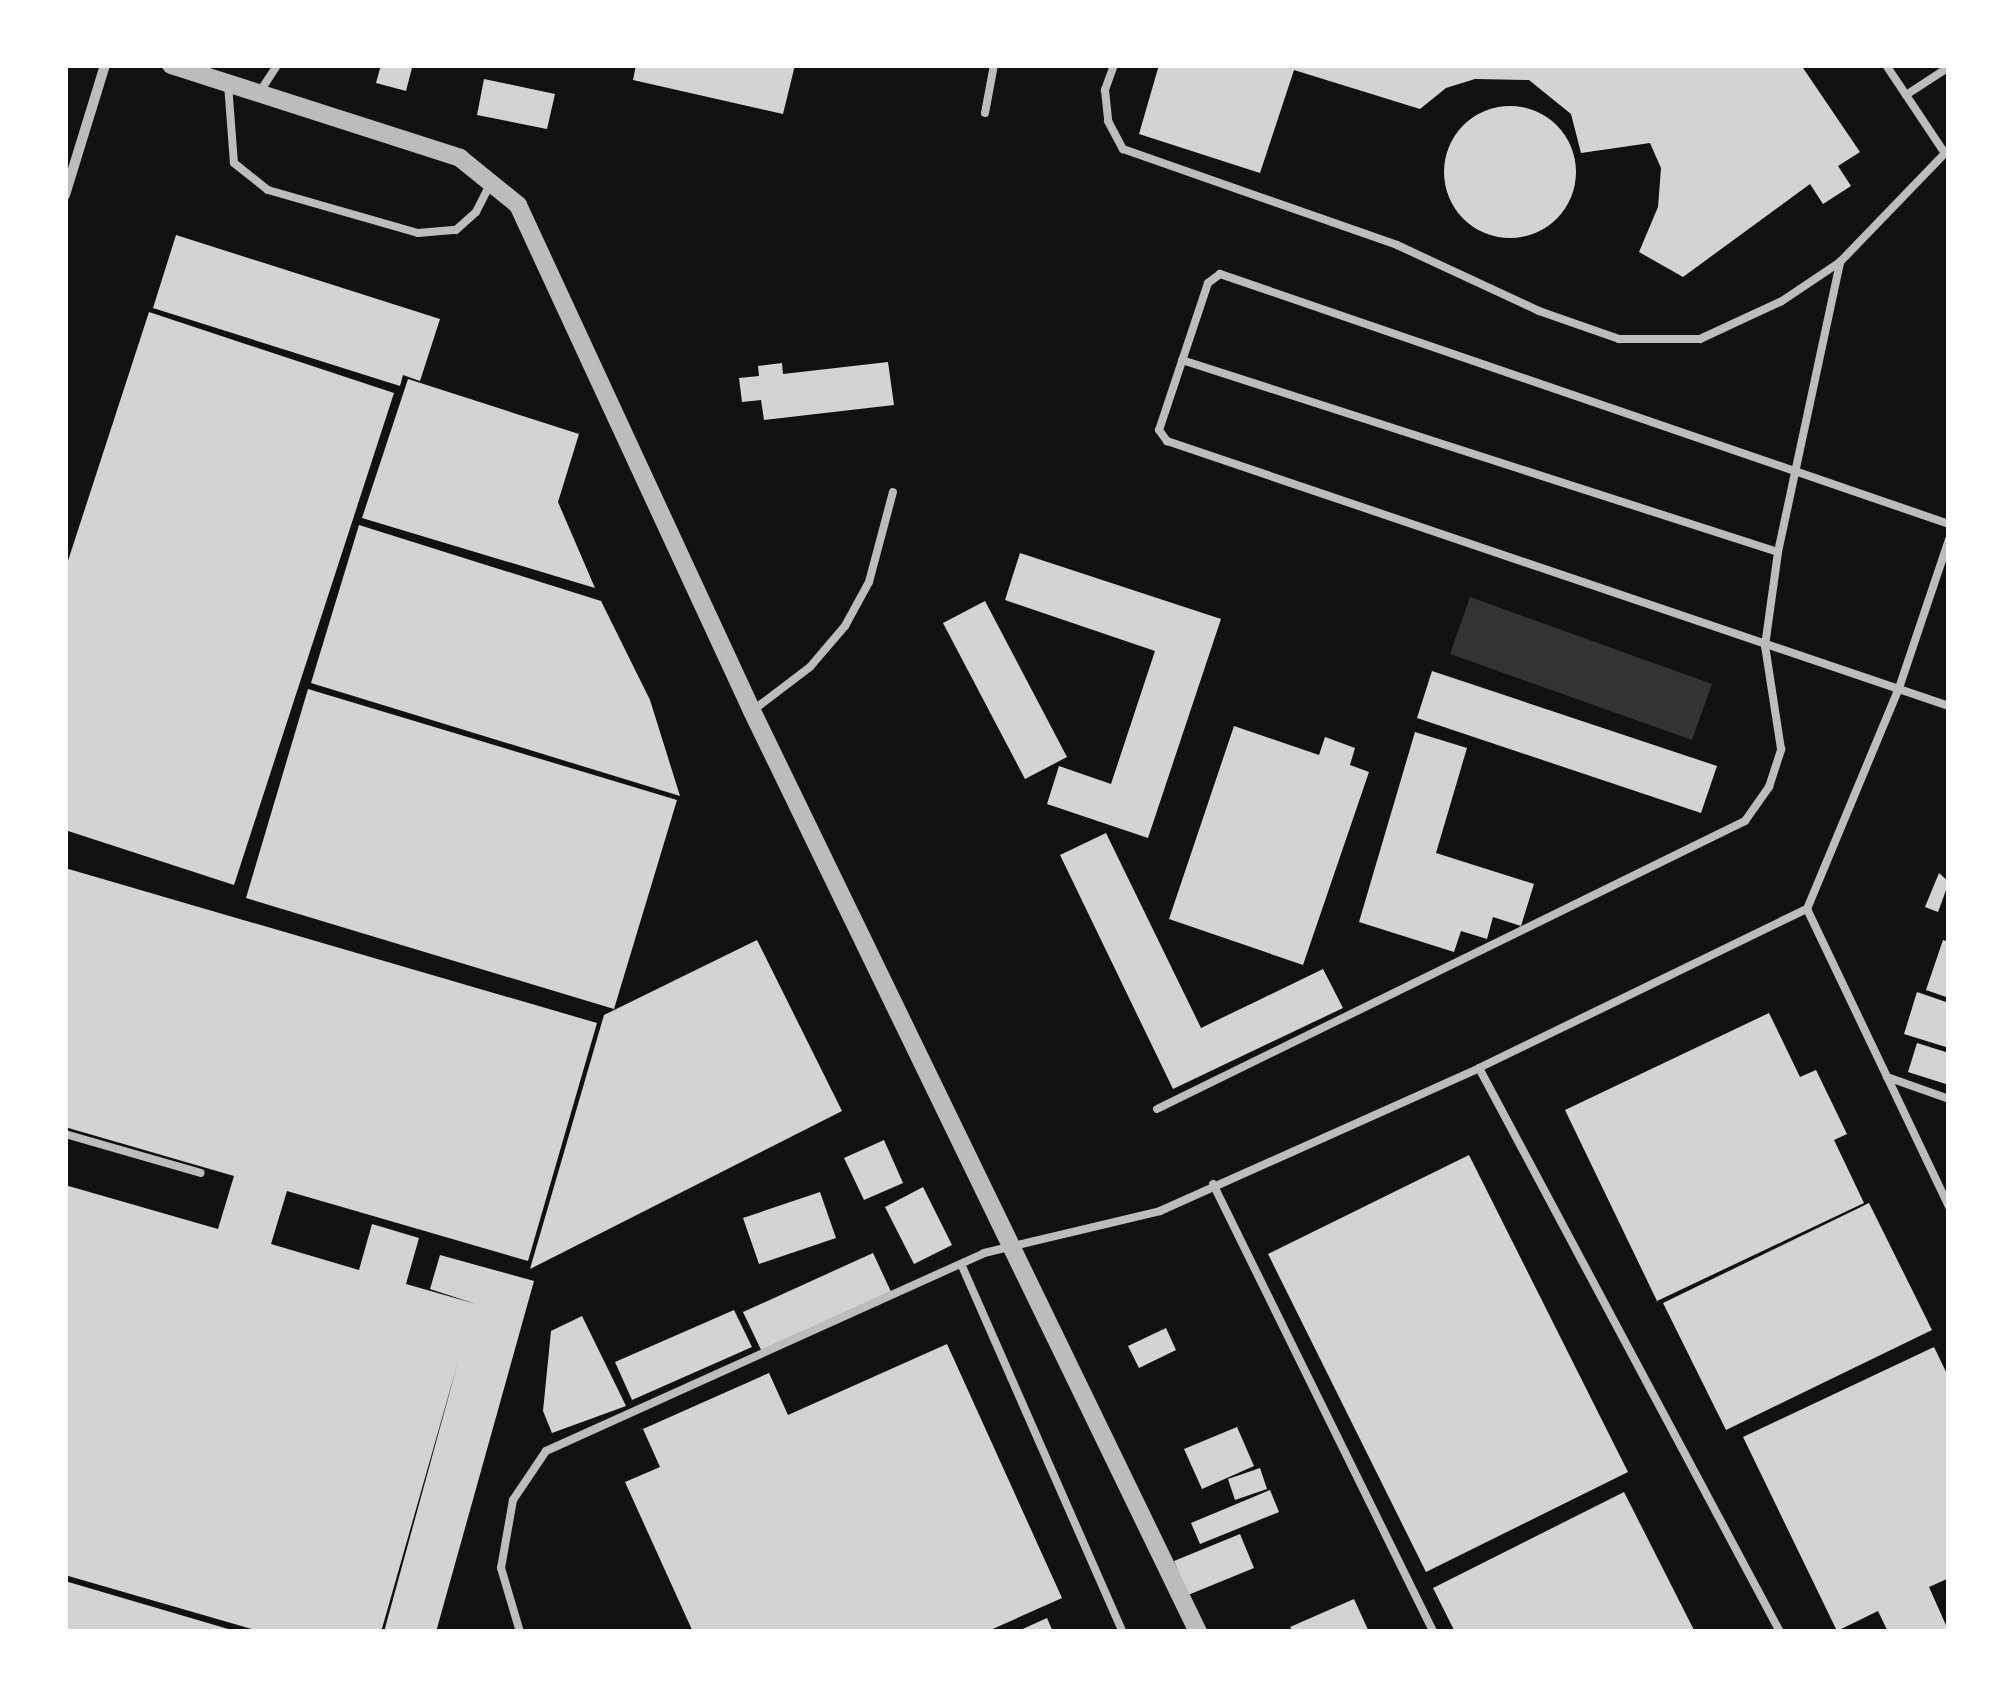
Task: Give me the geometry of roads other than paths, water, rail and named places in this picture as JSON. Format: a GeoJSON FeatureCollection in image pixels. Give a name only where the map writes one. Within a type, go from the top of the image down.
{"type":"FeatureCollection","features":[{"type":"Feature","properties":{"kind":"street"},"geometry":{"type":"LineString","coordinates":[[65,195],[106,65]]}},
{"type":"Feature","properties":{"kind":"street"},"geometry":{"type":"LineString","coordinates":[[171,65],[460,158],[492,180],[518,205],[537,238],[752,711],[1014,1244],[1198,1632]]}},
{"type":"Feature","properties":{"kind":"lane"},"geometry":{"type":"LineString","coordinates":[[258,94],[277,65]]}},
{"type":"Feature","properties":{"kind":"lane"},"geometry":{"type":"LineString","coordinates":[[985,112],[994,65]]}},
{"type":"Feature","properties":{"kind":"lane"},"geometry":{"type":"LineString","coordinates":[[1114,65],[1105,90],[1108,121],[1122,149],[1397,245],[1539,311],[1619,340],[1700,339],[1782,301],[1840,262],[1947,150],[1886,65]]}},
{"type":"Feature","properties":{"kind":"lane"},"geometry":{"type":"LineString","coordinates":[[1906,94],[1949,67]]}},
{"type":"Feature","properties":{"kind":"lane"},"geometry":{"type":"LineString","coordinates":[[228,84],[234,163],[268,190],[418,234],[456,230],[476,212],[492,180]]}},
{"type":"Feature","properties":{"kind":"lane"},"geometry":{"type":"LineString","coordinates":[[1157,1109],[1745,821],[1768,787],[1781,749],[1765,646],[1778,552],[1840,262]]}},
{"type":"Feature","properties":{"kind":"lane"},"geometry":{"type":"LineString","coordinates":[[1949,524],[1220,274],[1208,283],[1158,430],[1167,441],[1949,706]]}},
{"type":"Feature","properties":{"kind":"lane"},"geometry":{"type":"LineString","coordinates":[[1182,360],[1778,552]]}},
{"type":"Feature","properties":{"kind":"lane"},"geometry":{"type":"LineString","coordinates":[[752,711],[810,667],[845,626],[868,582],[894,492]]}},
{"type":"Feature","properties":{"kind":"lane"},"geometry":{"type":"LineString","coordinates":[[520,1632],[501,1568],[514,1500],[541,1454],[1014,1244],[1125,1223],[1479,1068],[1807,909],[1900,688],[1949,539]]}},
{"type":"Feature","properties":{"kind":"lane"},"geometry":{"type":"LineString","coordinates":[[1807,909],[1949,1207]]}},
{"type":"Feature","properties":{"kind":"lane"},"geometry":{"type":"LineString","coordinates":[[1479,1068],[1780,1632]]}},
{"type":"Feature","properties":{"kind":"lane"},"geometry":{"type":"LineString","coordinates":[[1886,1077],[1949,1099]]}},
{"type":"Feature","properties":{"kind":"lane"},"geometry":{"type":"LineString","coordinates":[[65,1134],[202,1172]]}},
{"type":"Feature","properties":{"kind":"lane"},"geometry":{"type":"LineString","coordinates":[[1213,1184],[1433,1632]]}},
{"type":"Feature","properties":{"kind":"lane"},"geometry":{"type":"LineString","coordinates":[[962,1266],[1123,1632]]}}]}
